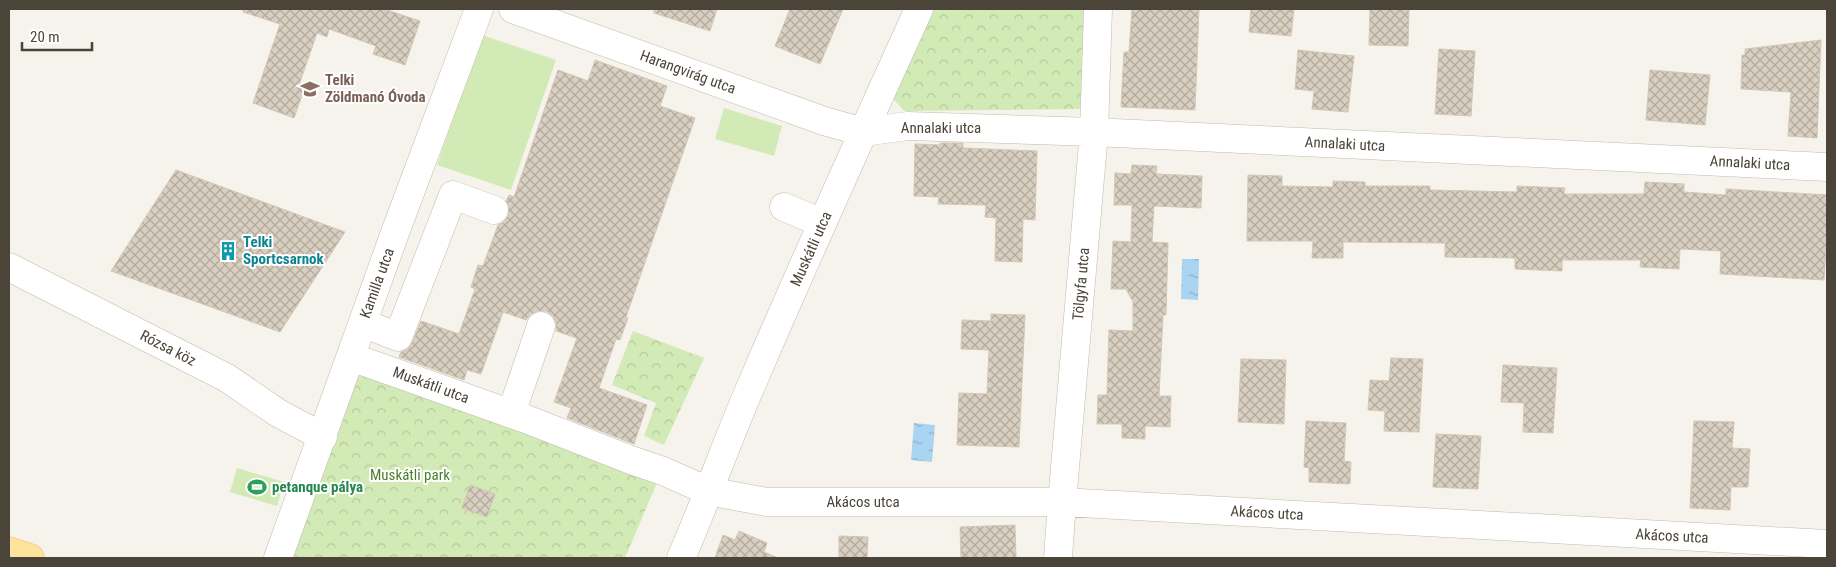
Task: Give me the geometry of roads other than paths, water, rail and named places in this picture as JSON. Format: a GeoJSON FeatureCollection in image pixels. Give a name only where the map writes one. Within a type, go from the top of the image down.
{"type":"FeatureCollection","features":[{"type":"Feature","properties":{"kind":"main road"},"geometry":{"type":"LineString","coordinates":[[9,551],[30,558]]}},
{"type":"Feature","properties":{"kind":"street","name":"Kamilla utca"},"geometry":{"type":"LineString","coordinates":[[278,558],[479,9]]}},
{"type":"Feature","properties":{"kind":"street","name":"Harangvirág utca"},"geometry":{"type":"LineString","coordinates":[[513,9],[824,121],[863,132]]}},
{"type":"Feature","properties":{"kind":"street","name":"Muskátli utca"},"geometry":{"type":"LineString","coordinates":[[682,558],[753,379],[919,9]]}},
{"type":"Feature","properties":{"kind":"street","name":"Tölgyfa utca"},"geometry":{"type":"LineString","coordinates":[[1058,558],[1094,132],[1098,9]]}},
{"type":"Feature","properties":{"kind":"street","name":"Annalaki utca"},"geometry":{"type":"LineString","coordinates":[[863,132],[908,126],[1094,132],[1827,167]]}},
{"type":"Feature","properties":{"kind":"street"},"geometry":{"type":"LineString","coordinates":[[363,323],[398,337],[453,195],[494,210]]}},
{"type":"Feature","properties":{"kind":"street"},"geometry":{"type":"LineString","coordinates":[[784,206],[822,222]]}},
{"type":"Feature","properties":{"kind":"street","name":"Rózsa köz"},"geometry":{"type":"LineString","coordinates":[[9,267],[227,378],[278,413],[323,437]]}},
{"type":"Feature","properties":{"kind":"street"},"geometry":{"type":"LineString","coordinates":[[511,414],[541,326]]}},
{"type":"Feature","properties":{"kind":"street","name":"Muskátli utca"},"geometry":{"type":"LineString","coordinates":[[351,356],[663,471],[708,491]]}},
{"type":"Feature","properties":{"kind":"street","name":"Akácos utca"},"geometry":{"type":"LineString","coordinates":[[708,491],[767,502],[1062,502],[1827,544]]}},
{"type":"Feature","properties":{"kind":"water"},"geometry":{"type":"Polygon","coordinates":[[[1182,259],[1199,259],[1198,300],[1181,299],[1182,259]]]}},
{"type":"Feature","properties":{"kind":"water"},"geometry":{"type":"Polygon","coordinates":[[[914,423],[935,425],[932,462],[911,460],[914,423]]]}},
{"type":"Feature","properties":{"kind":"place","name":"Telki Zöldmanó Óvoda"},"geometry":{"type":"Point","coordinates":[310,89]}},
{"type":"Feature","properties":{"kind":"place","name":"Telki Sportcsarnok"},"geometry":{"type":"Point","coordinates":[228,251]}},
{"type":"Feature","properties":{"kind":"place","name":"petanque pálya"},"geometry":{"type":"Point","coordinates":[257,487]}},
{"type":"Feature","properties":{"kind":"park label","name":"Muskátli park"},"geometry":{"type":"Point","coordinates":[410,475]}}]}
